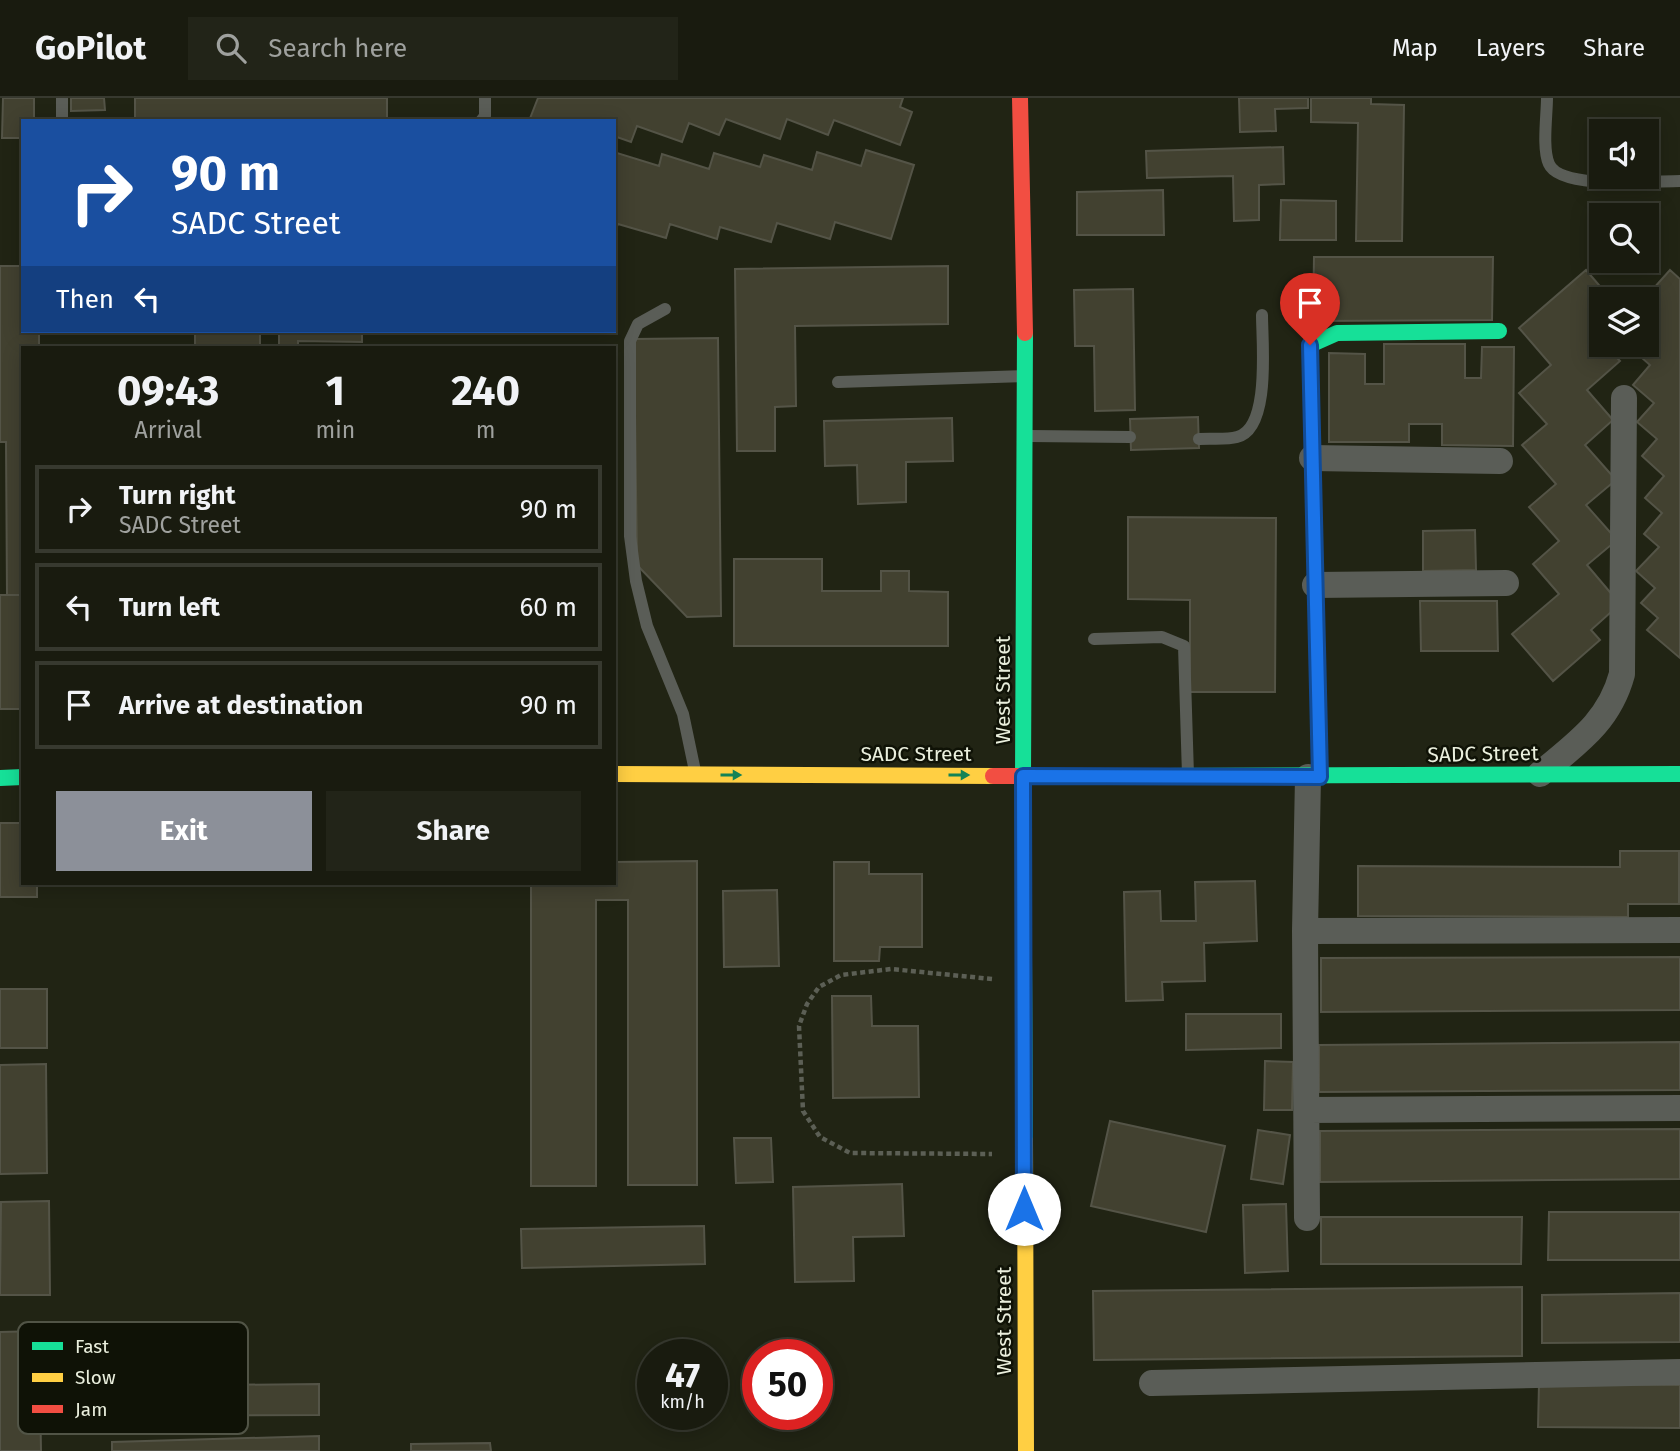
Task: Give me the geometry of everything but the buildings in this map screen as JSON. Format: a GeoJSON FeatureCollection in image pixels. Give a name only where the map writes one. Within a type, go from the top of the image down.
{"type":"FeatureCollection","features":[{"type":"Feature","properties":{"kind":"street","name":"West Street"},"geometry":{"type":"LineString","coordinates":[[1020,98],[1026,376],[1023,776],[1026,1451]]}},
{"type":"Feature","properties":{"kind":"street"},"geometry":{"type":"LineString","coordinates":[[1307,1218],[1305,931],[1314,777],[1315,585],[1310,345],[1337,333],[1499,331]]}},
{"type":"Feature","properties":{"kind":"street"},"geometry":{"type":"LineString","coordinates":[[1540,774],[1583,739],[1604,715],[1616,696],[1622,674],[1624,398]]}},
{"type":"Feature","properties":{"kind":"street"},"geometry":{"type":"LineString","coordinates":[[1312,458],[1500,461]]}},
{"type":"Feature","properties":{"kind":"street"},"geometry":{"type":"LineString","coordinates":[[1315,585],[1506,583]]}},
{"type":"Feature","properties":{"kind":"street","name":"SADC Street"},"geometry":{"type":"LineString","coordinates":[[616,774],[1314,777],[1680,774]]}},
{"type":"Feature","properties":{"kind":"street"},"geometry":{"type":"LineString","coordinates":[[0,778],[21,778]]}},
{"type":"Feature","properties":{"kind":"street"},"geometry":{"type":"LineString","coordinates":[[1305,931],[1680,930]]}},
{"type":"Feature","properties":{"kind":"street"},"geometry":{"type":"LineString","coordinates":[[1308,1110],[1680,1108]]}},
{"type":"Feature","properties":{"kind":"street"},"geometry":{"type":"LineString","coordinates":[[1153,1384],[1680,1372]]}},
{"type":"Feature","properties":{"kind":"lane"},"geometry":{"type":"LineString","coordinates":[[62,98],[62,119]]}},
{"type":"Feature","properties":{"kind":"lane"},"geometry":{"type":"LineString","coordinates":[[483,119],[485,98]]}},
{"type":"Feature","properties":{"kind":"lane"},"geometry":{"type":"LineString","coordinates":[[1547,98],[1546,152],[1549,165],[1560,176],[1579,181],[1680,181]]}},
{"type":"Feature","properties":{"kind":"lane"},"geometry":{"type":"LineString","coordinates":[[665,309],[638,324],[630,341],[630,536],[636,581],[648,626],[683,714],[696,774]]}},
{"type":"Feature","properties":{"kind":"lane"},"geometry":{"type":"LineString","coordinates":[[1199,439],[1240,437],[1252,426],[1261,405],[1262,315]]}},
{"type":"Feature","properties":{"kind":"lane"},"geometry":{"type":"LineString","coordinates":[[838,382],[1026,376]]}},
{"type":"Feature","properties":{"kind":"lane"},"geometry":{"type":"LineString","coordinates":[[1025,436],[1130,437]]}},
{"type":"Feature","properties":{"kind":"lane"},"geometry":{"type":"LineString","coordinates":[[1094,639],[1162,636],[1184,646],[1188,776]]}},
{"type":"Feature","properties":{"kind":"path"},"geometry":{"type":"LineString","coordinates":[[1024,982],[891,969],[841,975],[819,987],[807,1004],[799,1026],[803,1111],[820,1137],[850,1153],[1024,1153]]}},
{"type":"Feature","properties":{"kind":"traffic: fast"},"geometry":{"type":"LineString","coordinates":[[1320,777],[1310,345],[1337,333],[1499,331]]}},
{"type":"Feature","properties":{"kind":"traffic: fast"},"geometry":{"type":"LineString","coordinates":[[1025,333],[1025,1141]]}},
{"type":"Feature","properties":{"kind":"traffic: fast"},"geometry":{"type":"LineString","coordinates":[[1165,776],[1680,774]]}},
{"type":"Feature","properties":{"kind":"traffic: fast"},"geometry":{"type":"LineString","coordinates":[[0,778],[21,777]]}},
{"type":"Feature","properties":{"kind":"traffic: slow"},"geometry":{"type":"LineString","coordinates":[[616,774],[993,776]]}},
{"type":"Feature","properties":{"kind":"traffic: slow"},"geometry":{"type":"LineString","coordinates":[[1025,1141],[1026,1451]]}},
{"type":"Feature","properties":{"kind":"traffic: jam"},"geometry":{"type":"LineString","coordinates":[[1020,98],[1025,333]]}},
{"type":"Feature","properties":{"kind":"traffic: jam"},"geometry":{"type":"LineString","coordinates":[[993,776],[1165,776]]}},
{"type":"Feature","properties":{"kind":"route"},"geometry":{"type":"LineString","coordinates":[[1024,1209],[1023,776],[1320,777],[1310,345]]}}]}
